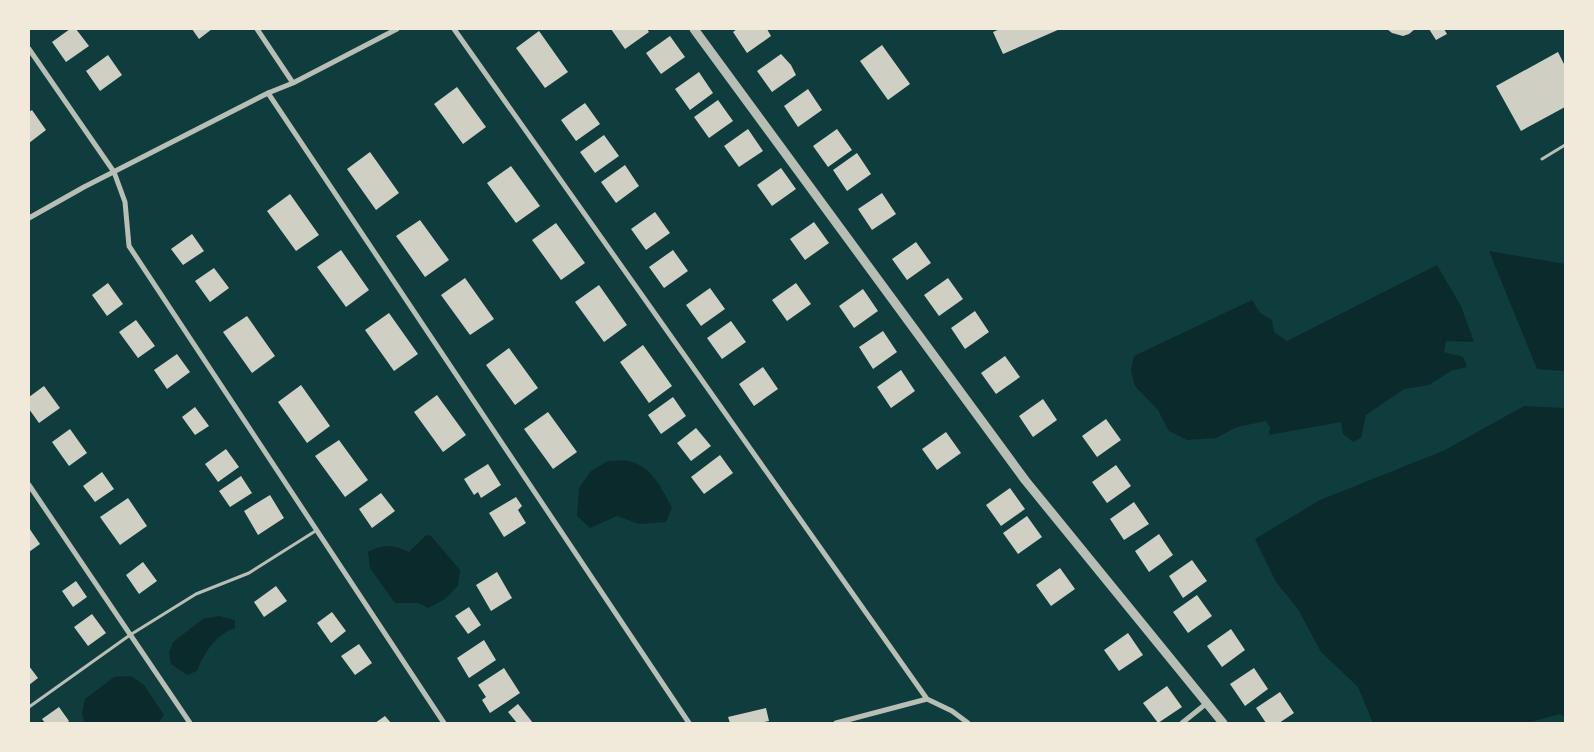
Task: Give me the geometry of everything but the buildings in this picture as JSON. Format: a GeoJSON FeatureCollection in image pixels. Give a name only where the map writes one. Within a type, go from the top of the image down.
{"type":"FeatureCollection","features":[{"type":"Feature","properties":{"kind":"street"},"geometry":{"type":"LineString","coordinates":[[257,29],[293,83]]}},
{"type":"Feature","properties":{"kind":"street"},"geometry":{"type":"LineString","coordinates":[[29,218],[114,172],[268,93],[293,83],[396,29]]}},
{"type":"Feature","properties":{"kind":"street"},"geometry":{"type":"LineString","coordinates":[[454,29],[927,699],[952,711],[968,723]]}},
{"type":"Feature","properties":{"kind":"street"},"geometry":{"type":"LineString","coordinates":[[694,29],[1025,480],[1223,723]]}},
{"type":"Feature","properties":{"kind":"street"},"geometry":{"type":"LineString","coordinates":[[29,49],[114,172],[125,202],[129,246],[444,723]]}},
{"type":"Feature","properties":{"kind":"street"},"geometry":{"type":"LineString","coordinates":[[268,93],[689,723]]}},
{"type":"Feature","properties":{"kind":"street"},"geometry":{"type":"LineString","coordinates":[[29,485],[190,723]]}},
{"type":"Feature","properties":{"kind":"street"},"geometry":{"type":"LineString","coordinates":[[836,723],[927,699]]}},
{"type":"Feature","properties":{"kind":"street"},"geometry":{"type":"LineString","coordinates":[[1182,723],[1207,703]]}},
{"type":"Feature","properties":{"kind":"lane"},"geometry":{"type":"LineString","coordinates":[[1542,159],[1565,145]]}},
{"type":"Feature","properties":{"kind":"lane"},"geometry":{"type":"LineString","coordinates":[[29,708],[130,635],[196,594],[249,573],[317,530]]}},
{"type":"Feature","properties":{"kind":"water"},"geometry":{"type":"Polygon","coordinates":[[[1489,251],[1565,264],[1565,371],[1537,369],[1489,251]]]}},
{"type":"Feature","properties":{"kind":"water"},"geometry":{"type":"Polygon","coordinates":[[[1437,265],[1461,306],[1474,342],[1446,341],[1444,352],[1463,357],[1467,367],[1451,371],[1429,385],[1404,389],[1366,415],[1361,438],[1353,442],[1343,434],[1341,422],[1269,435],[1270,427],[1266,421],[1237,427],[1216,438],[1187,440],[1169,431],[1158,410],[1135,386],[1131,370],[1134,356],[1252,300],[1260,313],[1272,320],[1274,332],[1287,341],[1437,265]]]}},
{"type":"Feature","properties":{"kind":"water"},"geometry":{"type":"Polygon","coordinates":[[[1524,406],[1565,408],[1565,717],[1560,714],[1527,723],[1373,723],[1358,687],[1321,652],[1298,609],[1276,582],[1255,539],[1320,500],[1445,450],[1524,406]]]}},
{"type":"Feature","properties":{"kind":"water"},"geometry":{"type":"Polygon","coordinates":[[[608,461],[636,463],[655,479],[672,508],[666,522],[639,524],[617,516],[590,528],[577,516],[579,488],[591,471],[608,461]]]}},
{"type":"Feature","properties":{"kind":"water"},"geometry":{"type":"Polygon","coordinates":[[[426,535],[431,536],[460,570],[458,586],[445,599],[428,608],[418,603],[395,603],[370,568],[368,552],[388,546],[409,552],[426,535]]]}},
{"type":"Feature","properties":{"kind":"water"},"geometry":{"type":"Polygon","coordinates":[[[219,616],[235,620],[235,628],[216,639],[197,671],[187,675],[171,664],[169,653],[173,642],[203,619],[219,616]]]}},
{"type":"Feature","properties":{"kind":"water"},"geometry":{"type":"Polygon","coordinates":[[[131,676],[144,685],[164,715],[158,723],[85,723],[82,714],[85,699],[114,677],[131,676]]]}}]}
